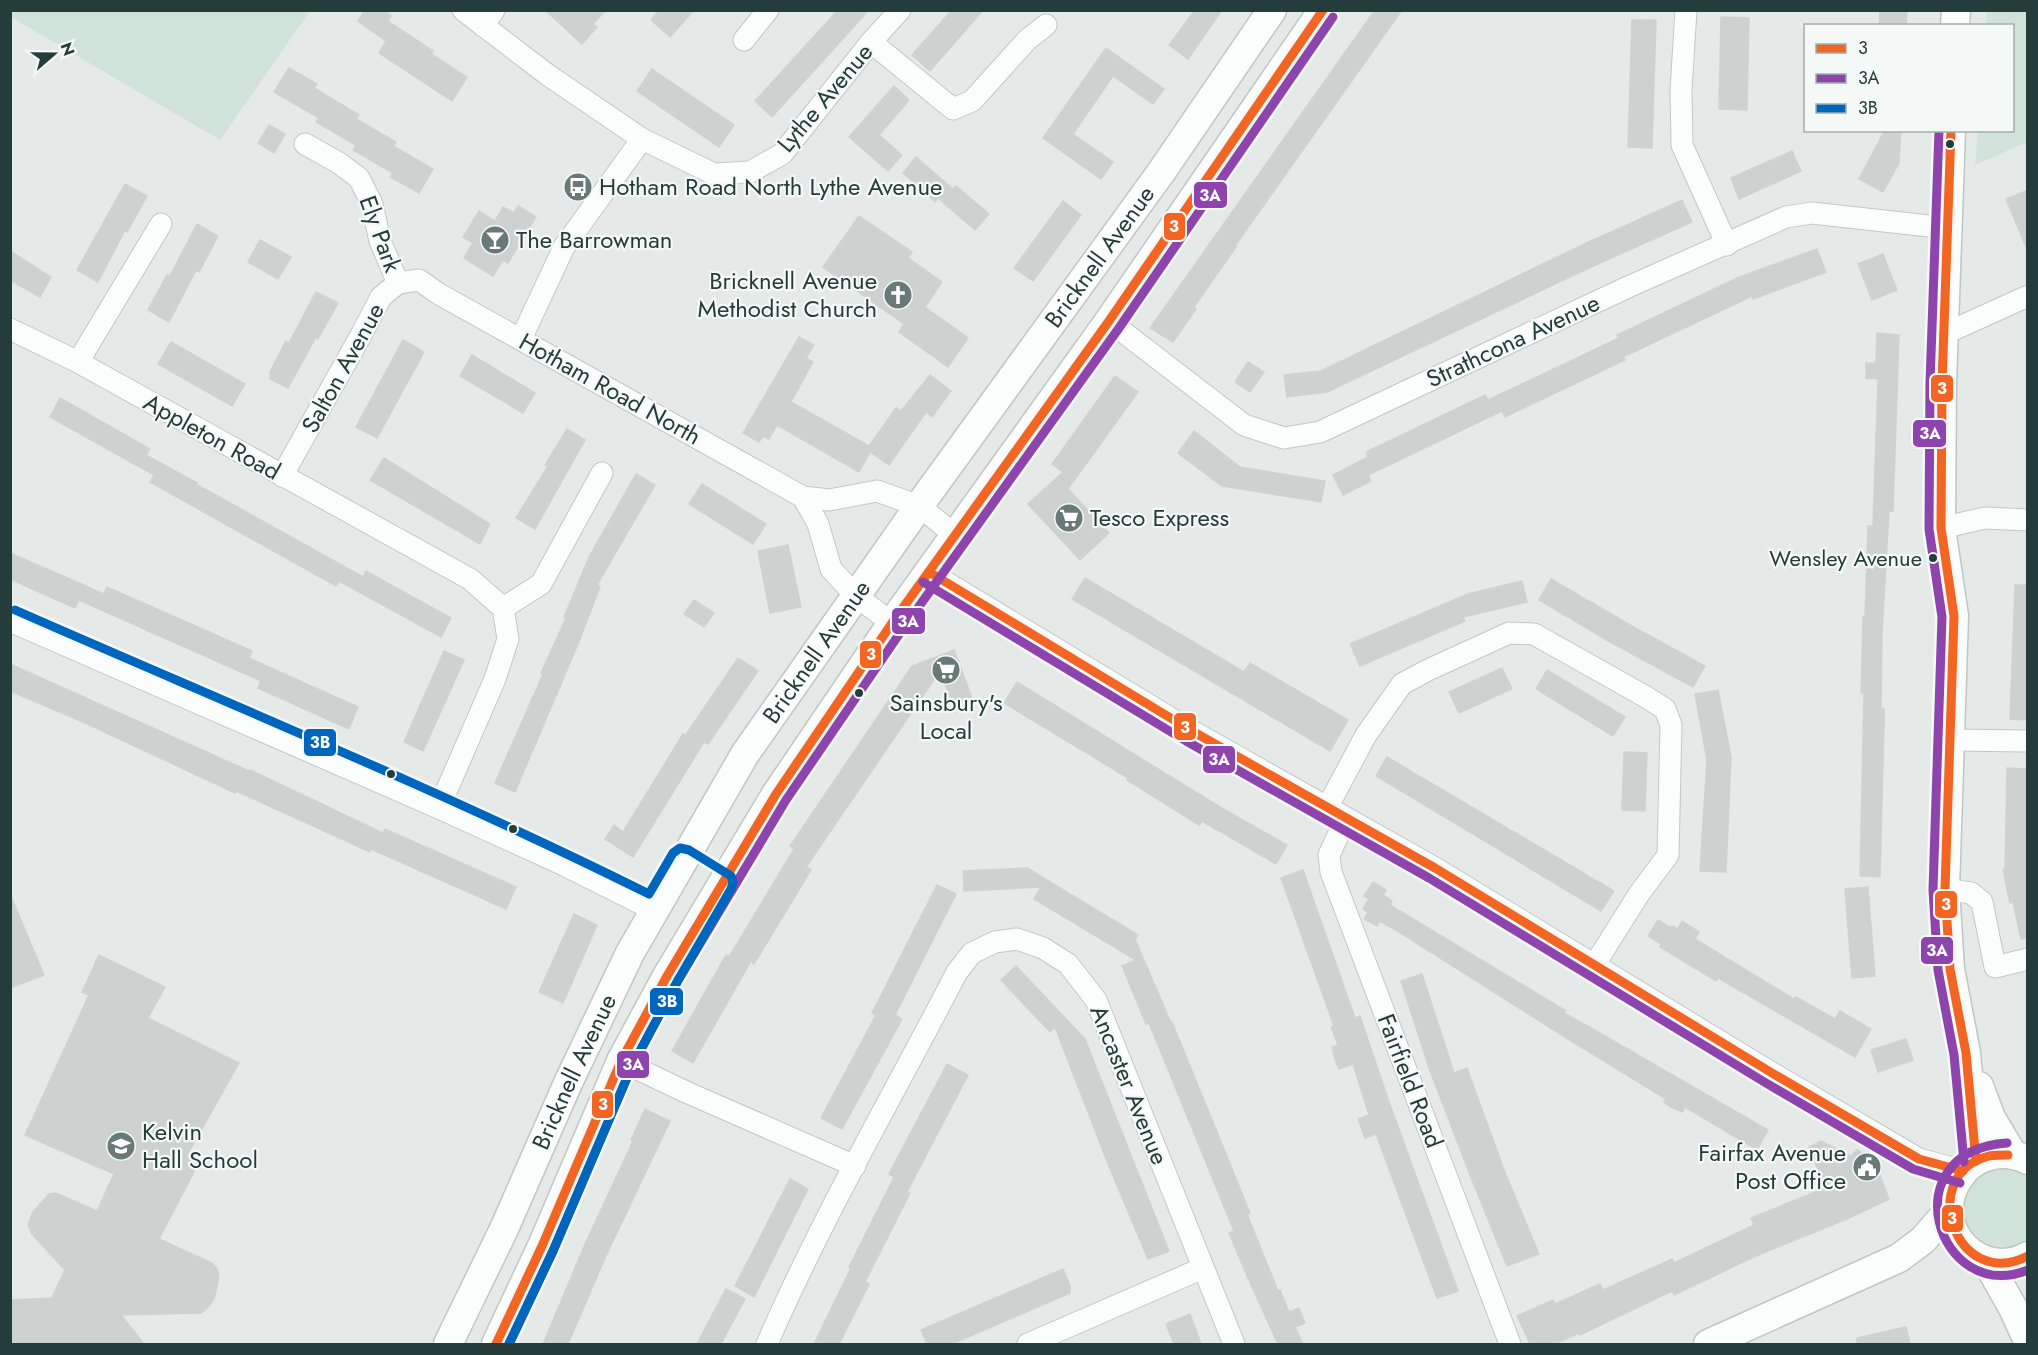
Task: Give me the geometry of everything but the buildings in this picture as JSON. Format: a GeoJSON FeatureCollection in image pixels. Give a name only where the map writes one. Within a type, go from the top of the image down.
{"type":"FeatureCollection","features":[{"type":"Feature","properties":{"kind":"street","name":"Lythe Avenue"},"geometry":{"type":"LineString","coordinates":[[463,10],[489,18],[548,75],[642,139],[714,174],[750,172],[782,154],[871,42],[900,10]]}},
{"type":"Feature","properties":{"kind":"street"},"geometry":{"type":"LineString","coordinates":[[744,40],[768,10]]}},
{"type":"Feature","properties":{"kind":"street","name":"Bricknell Avenue"},"geometry":{"type":"LineString","coordinates":[[448,1344],[504,1229],[568,1083],[630,952],[745,754],[919,506],[1162,171],[1272,10]]}},
{"type":"Feature","properties":{"kind":"street","name":"Bricknell Avenue"},"geometry":{"type":"LineString","coordinates":[[496,1344],[542,1246],[621,1061],[667,976],[776,794],[892,623],[1109,321],[1323,10]]}},
{"type":"Feature","properties":{"kind":"street"},"geometry":{"type":"LineString","coordinates":[[1686,10],[1681,90],[1682,145],[1727,244]]}},
{"type":"Feature","properties":{"kind":"street"},"geometry":{"type":"LineString","coordinates":[[871,42],[953,109],[972,101],[1027,40],[1046,25]]}},
{"type":"Feature","properties":{"kind":"street"},"geometry":{"type":"LineString","coordinates":[[1951,132],[1942,383],[1941,528],[1954,616],[1945,890],[1950,969],[1966,1053],[1991,1118],[2020,1158]]}},
{"type":"Feature","properties":{"kind":"street"},"geometry":{"type":"LineString","coordinates":[[521,339],[564,247],[642,139]]}},
{"type":"Feature","properties":{"kind":"street","name":"Ely Park"},"geometry":{"type":"LineString","coordinates":[[305,144],[339,163],[359,178],[372,204],[380,241],[398,283]]}},
{"type":"Feature","properties":{"kind":"street","name":"Strathcona Avenue"},"geometry":{"type":"LineString","coordinates":[[1109,321],[1244,425],[1284,438],[1320,432],[1628,287],[1786,217],[1806,213],[1947,228]]}},
{"type":"Feature","properties":{"kind":"street"},"geometry":{"type":"LineString","coordinates":[[78,362],[161,224]]}},
{"type":"Feature","properties":{"kind":"street","name":"Hotham Road North"},"geometry":{"type":"LineString","coordinates":[[419,280],[440,294],[803,497],[829,500],[877,491],[919,506],[955,535]]}},
{"type":"Feature","properties":{"kind":"street","name":"Salton Avenue"},"geometry":{"type":"LineString","coordinates":[[282,476],[381,297],[398,283],[419,280]]}},
{"type":"Feature","properties":{"kind":"street"},"geometry":{"type":"LineString","coordinates":[[1944,334],[2028,297]]}},
{"type":"Feature","properties":{"kind":"street","name":"Appleton Road"},"geometry":{"type":"LineString","coordinates":[[10,329],[78,362],[470,579],[503,608]]}},
{"type":"Feature","properties":{"kind":"street"},"geometry":{"type":"LineString","coordinates":[[439,808],[495,679],[508,639],[503,608],[541,584],[602,473]]}},
{"type":"Feature","properties":{"kind":"street"},"geometry":{"type":"LineString","coordinates":[[803,497],[818,524],[831,569],[856,596],[892,623]]}},
{"type":"Feature","properties":{"kind":"street"},"geometry":{"type":"LineString","coordinates":[[1941,528],[1985,518],[2028,520]]}},
{"type":"Feature","properties":{"kind":"street"},"geometry":{"type":"LineString","coordinates":[[929,572],[1192,731],[1328,806],[1595,964],[1959,1184]]}},
{"type":"Feature","properties":{"kind":"street"},"geometry":{"type":"LineString","coordinates":[[10,621],[439,808],[564,865],[654,910]]}},
{"type":"Feature","properties":{"kind":"street"},"geometry":{"type":"LineString","coordinates":[[1328,806],[1366,735],[1402,684],[1509,633],[1534,634],[1646,697],[1665,709],[1671,725],[1668,855],[1639,894],[1595,964]]}},
{"type":"Feature","properties":{"kind":"street"},"geometry":{"type":"LineString","coordinates":[[1949,740],[2028,741]]}},
{"type":"Feature","properties":{"kind":"street","name":"Fairfield Road"},"geometry":{"type":"LineString","coordinates":[[1346,818],[1329,855],[1331,872],[1510,1344]]}},
{"type":"Feature","properties":{"kind":"street"},"geometry":{"type":"LineString","coordinates":[[1945,890],[1971,893],[1982,902],[1995,967],[2028,959]]}},
{"type":"Feature","properties":{"kind":"street","name":"Ancaster Avenue"},"geometry":{"type":"LineString","coordinates":[[766,1344],[785,1302],[957,972],[972,953],[995,942],[1017,939],[1043,948],[1068,964],[1096,1000],[1234,1344]]}},
{"type":"Feature","properties":{"kind":"street"},"geometry":{"type":"LineString","coordinates":[[1966,1053],[1955,1236],[1980,1258],[2013,1308],[2028,1341]]}},
{"type":"Feature","properties":{"kind":"street"},"geometry":{"type":"LineString","coordinates":[[621,1061],[855,1166]]}},
{"type":"Feature","properties":{"kind":"street"},"geometry":{"type":"LineString","coordinates":[[1708,1344],[1899,1258],[1923,1240],[1959,1184],[1994,1154],[2020,1158]]}},
{"type":"Feature","properties":{"kind":"street"},"geometry":{"type":"LineString","coordinates":[[504,1229],[542,1246]]}},
{"type":"Feature","properties":{"kind":"street"},"geometry":{"type":"LineString","coordinates":[[1899,1258],[1945,1251],[2016,1262],[2028,1256]]}},
{"type":"Feature","properties":{"kind":"street"},"geometry":{"type":"LineString","coordinates":[[1028,1344],[1203,1269]]}},
{"type":"Feature","properties":{"kind":"green space"},"geometry":{"type":"Polygon","coordinates":[[[11,10],[310,11],[220,140],[11,17],[11,10]]]}},
{"type":"Feature","properties":{"kind":"green space"},"geometry":{"type":"Polygon","coordinates":[[[1987,11],[2027,11],[2027,142],[1975,165],[1978,132],[2014,132],[2014,24],[1986,24],[1987,11]]]}},
{"type":"Feature","properties":{"kind":"green space"},"geometry":{"type":"Polygon","coordinates":[[[2007,1165],[2027,1173],[2027,1246],[1999,1253],[1974,1242],[1960,1219],[1963,1192],[1981,1171],[2007,1165]]]}},
{"type":"Feature","properties":{"kind":"transit line","name":"3"},"geometry":{"type":"LineString","coordinates":[[496,1344],[542,1246],[621,1061],[667,976],[776,794],[892,623],[1109,321],[1323,10]]}},
{"type":"Feature","properties":{"kind":"transit line","name":"3A"},"geometry":{"type":"LineString","coordinates":[[509,1344],[553,1251],[632,1066],[677,982],[786,800],[902,630],[1119,328],[1333,17]]}},
{"type":"Feature","properties":{"kind":"transit line","name":"3A"},"geometry":{"type":"LineString","coordinates":[[1939,132],[1930,383],[1929,529],[1942,617],[1933,890],[1938,970],[1954,1055],[1964,1162]]}},
{"type":"Feature","properties":{"kind":"transit line","name":"3"},"geometry":{"type":"LineString","coordinates":[[1951,132],[1942,383],[1941,528],[1954,616],[1945,889],[1950,969],[1966,1053],[1976,1161]]}},
{"type":"Feature","properties":{"kind":"transit line","name":"3"},"geometry":{"type":"LineString","coordinates":[[929,572],[1192,731],[1435,868],[1772,1073],[1919,1159],[1963,1171]]}},
{"type":"Feature","properties":{"kind":"transit line","name":"3A"},"geometry":{"type":"LineString","coordinates":[[923,582],[1186,741],[1429,878],[1766,1083],[1913,1169],[1960,1183]]}},
{"type":"Feature","properties":{"kind":"transit line","name":"3B"},"geometry":{"type":"LineString","coordinates":[[15,610],[413,783],[649,894],[673,853],[680,848],[689,850],[731,876],[733,882],[731,889],[632,1066],[553,1251],[509,1344]]}},
{"type":"Feature","properties":{"kind":"transit line","name":"3A"},"geometry":{"type":"LineString","coordinates":[[2007,1143],[1971,1152],[1948,1171],[1938,1196],[1940,1223],[1951,1248],[1970,1266],[1996,1275],[2028,1270]]}},
{"type":"Feature","properties":{"kind":"transit line","name":"3"},"geometry":{"type":"LineString","coordinates":[[2008,1155],[1989,1156],[1967,1167],[1954,1184],[1950,1205],[1954,1227],[1964,1245],[1981,1259],[2002,1263],[2028,1256]]}},
{"type":"Feature","properties":{"kind":"place","name":"Hotham Road North Lythe Avenue"},"geometry":{"type":"Point","coordinates":[578,187]}},
{"type":"Feature","properties":{"kind":"place","name":"The Barrowman"},"geometry":{"type":"Point","coordinates":[495,240]}},
{"type":"Feature","properties":{"kind":"place","name":"Bricknell Avenue Methodist Church"},"geometry":{"type":"Point","coordinates":[898,295]}},
{"type":"Feature","properties":{"kind":"place","name":"Tesco Express"},"geometry":{"type":"Point","coordinates":[1069,518]}},
{"type":"Feature","properties":{"kind":"place","name":"Wensley Avenue"},"geometry":{"type":"Point","coordinates":[1933,558]}},
{"type":"Feature","properties":{"kind":"place","name":"Sainsbury's Local"},"geometry":{"type":"Point","coordinates":[946,670]}},
{"type":"Feature","properties":{"kind":"place","name":"Kelvin Hall School"},"geometry":{"type":"Point","coordinates":[121,1146]}},
{"type":"Feature","properties":{"kind":"place","name":"Fairfax Avenue Post Office"},"geometry":{"type":"Point","coordinates":[1867,1167]}}]}
